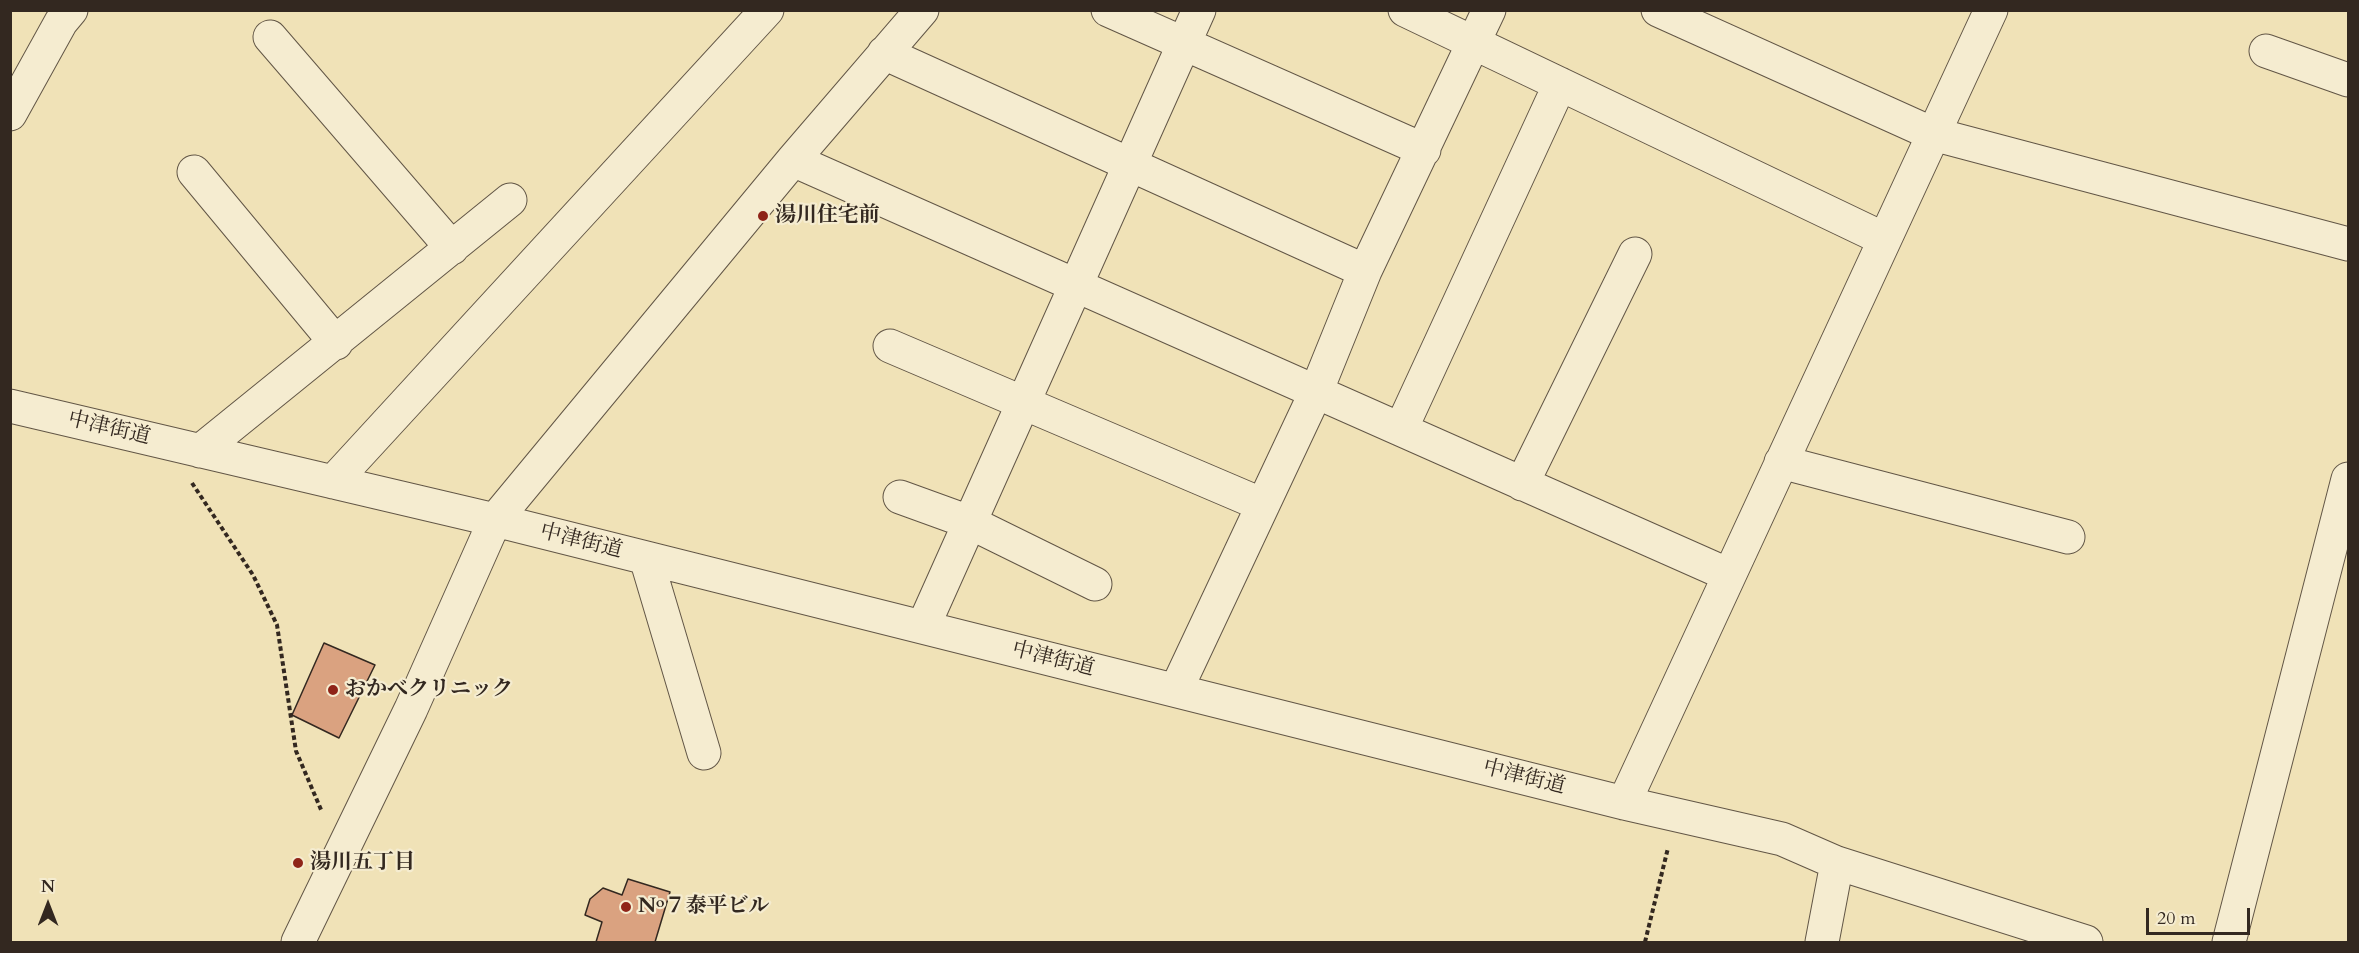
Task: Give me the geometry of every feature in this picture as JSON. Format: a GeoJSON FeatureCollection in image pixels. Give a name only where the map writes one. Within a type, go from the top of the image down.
{"type":"FeatureCollection","features":[{"type":"Feature","properties":{"kind":"street"},"geometry":{"type":"LineString","coordinates":[[10,114],[61,22],[71,10]]}},
{"type":"Feature","properties":{"kind":"street"},"geometry":{"type":"LineString","coordinates":[[298,942],[411,709],[495,520],[793,160],[922,10]]}},
{"type":"Feature","properties":{"kind":"street"},"geometry":{"type":"LineString","coordinates":[[1108,10],[1185,42],[1424,150]]}},
{"type":"Feature","properties":{"kind":"street"},"geometry":{"type":"LineString","coordinates":[[923,627],[1199,10]]}},
{"type":"Feature","properties":{"kind":"street"},"geometry":{"type":"LineString","coordinates":[[1405,10],[1884,239]]}},
{"type":"Feature","properties":{"kind":"street"},"geometry":{"type":"LineString","coordinates":[[1176,690],[1316,392],[1365,271],[1475,44],[1489,10]]}},
{"type":"Feature","properties":{"kind":"street"},"geometry":{"type":"LineString","coordinates":[[1658,10],[1934,134],[2349,244]]}},
{"type":"Feature","properties":{"kind":"street"},"geometry":{"type":"LineString","coordinates":[[1624,803],[1990,10]]}},
{"type":"Feature","properties":{"kind":"street"},"geometry":{"type":"LineString","coordinates":[[333,482],[756,14]]}},
{"type":"Feature","properties":{"kind":"street"},"geometry":{"type":"LineString","coordinates":[[270,37],[452,248]]}},
{"type":"Feature","properties":{"kind":"street"},"geometry":{"type":"LineString","coordinates":[[2266,51],[2349,80]]}},
{"type":"Feature","properties":{"kind":"street"},"geometry":{"type":"LineString","coordinates":[[884,53],[1365,271]]}},
{"type":"Feature","properties":{"kind":"street"},"geometry":{"type":"LineString","coordinates":[[1401,429],[1560,84]]}},
{"type":"Feature","properties":{"kind":"street"},"geometry":{"type":"LineString","coordinates":[[793,160],[1729,575]]}},
{"type":"Feature","properties":{"kind":"street"},"geometry":{"type":"LineString","coordinates":[[194,172],[336,343]]}},
{"type":"Feature","properties":{"kind":"street"},"geometry":{"type":"LineString","coordinates":[[200,451],[510,200]]}},
{"type":"Feature","properties":{"kind":"street"},"geometry":{"type":"LineString","coordinates":[[1522,484],[1635,254]]}},
{"type":"Feature","properties":{"kind":"street"},"geometry":{"type":"LineString","coordinates":[[890,346],[1263,506]]}},
{"type":"Feature","properties":{"kind":"street","name":"中津街道"},"geometry":{"type":"LineString","coordinates":[[10,406],[495,520],[1624,803],[1782,839],[1837,862],[2086,942]]}},
{"type":"Feature","properties":{"kind":"street"},"geometry":{"type":"LineString","coordinates":[[1781,462],[2068,537]]}},
{"type":"Feature","properties":{"kind":"street"},"geometry":{"type":"LineString","coordinates":[[900,497],[969,522],[1095,584]]}},
{"type":"Feature","properties":{"kind":"street"},"geometry":{"type":"LineString","coordinates":[[2229,942],[2346,498]]}},
{"type":"Feature","properties":{"kind":"street"},"geometry":{"type":"LineString","coordinates":[[646,558],[704,753]]}},
{"type":"Feature","properties":{"kind":"street"},"geometry":{"type":"LineString","coordinates":[[1822,942],[1837,862]]}},
{"type":"Feature","properties":{"kind":"path"},"geometry":{"type":"LineString","coordinates":[[166,443],[252,575],[277,625],[296,751],[340,856]]}},
{"type":"Feature","properties":{"kind":"path"},"geometry":{"type":"LineString","coordinates":[[1645,942],[1676,815]]}},
{"type":"Feature","properties":{"kind":"building","name":"おかべクリニック"},"geometry":{"type":"Polygon","coordinates":[[[324,643],[375,665],[339,738],[292,715],[324,643]]]}},
{"type":"Feature","properties":{"kind":"building","name":"№７泰平ビル"},"geometry":{"type":"Polygon","coordinates":[[[628,879],[670,892],[655,942],[596,942],[602,922],[585,915],[590,899],[603,888],[622,895],[628,879]]]}},
{"type":"Feature","properties":{"kind":"place","name":"湯川住宅前"},"geometry":{"type":"Point","coordinates":[763,216]}},
{"type":"Feature","properties":{"kind":"place","name":"おかべクリニック"},"geometry":{"type":"Point","coordinates":[333,690]}},
{"type":"Feature","properties":{"kind":"place","name":"湯川五丁目"},"geometry":{"type":"Point","coordinates":[298,863]}},
{"type":"Feature","properties":{"kind":"place","name":"№７泰平ビル"},"geometry":{"type":"Point","coordinates":[626,907]}}]}
